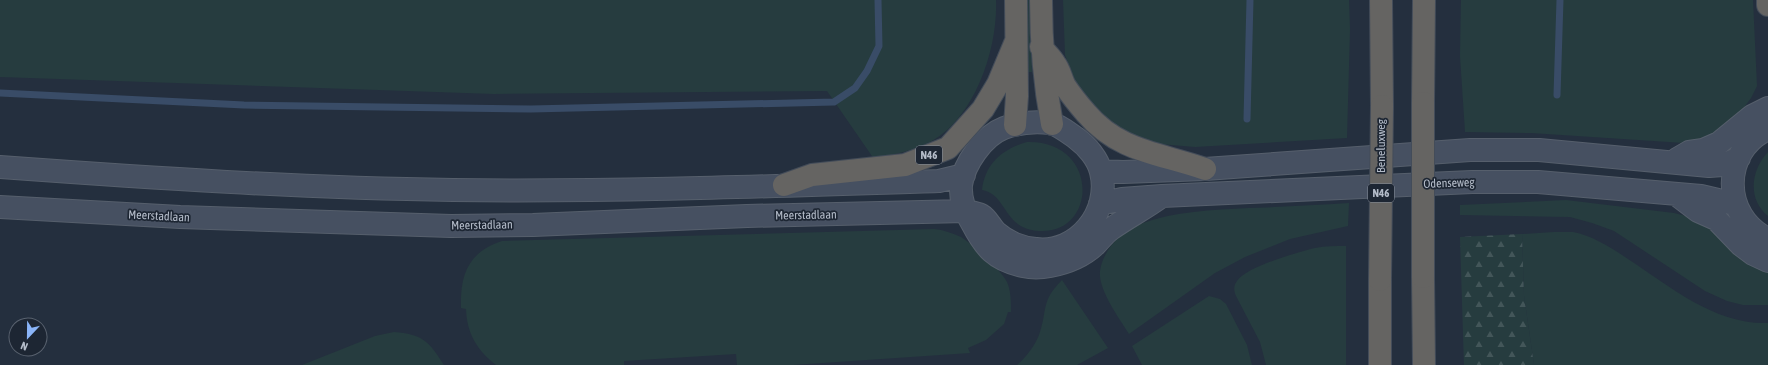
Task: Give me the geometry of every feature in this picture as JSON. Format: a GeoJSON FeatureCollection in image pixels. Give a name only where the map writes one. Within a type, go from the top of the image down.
{"type":"FeatureCollection","features":[{"type":"Feature","properties":{"kind":"highway","name":"N46"},"geometry":{"type":"LineString","coordinates":[[1015,125],[1017,96],[1016,0]]}},
{"type":"Feature","properties":{"kind":"highway"},"geometry":{"type":"LineString","coordinates":[[1041,0],[1041,47],[1047,98],[1052,124]]}},
{"type":"Feature","properties":{"kind":"highway","name":"N46"},"geometry":{"type":"LineString","coordinates":[[1377,0],[1381,33]]}},
{"type":"Feature","properties":{"kind":"highway","name":"Beneluxweg"},"geometry":{"type":"LineString","coordinates":[[1380,365],[1382,106],[1381,0]]}},
{"type":"Feature","properties":{"kind":"highway"},"geometry":{"type":"LineString","coordinates":[[1424,0],[1424,365]]}},
{"type":"Feature","properties":{"kind":"highway"},"geometry":{"type":"LineString","coordinates":[[1768,0],[1768,5]]}},
{"type":"Feature","properties":{"kind":"highway","name":"N46"},"geometry":{"type":"LineString","coordinates":[[784,185],[812,175],[905,165],[948,148],[986,103],[998,84],[1016,41]]}},
{"type":"Feature","properties":{"kind":"highway"},"geometry":{"type":"LineString","coordinates":[[1041,47],[1055,64],[1065,86],[1086,114],[1106,133],[1127,145],[1146,152],[1181,160],[1205,169]]}},
{"type":"Feature","properties":{"kind":"main road"},"geometry":{"type":"LineString","coordinates":[[1672,162],[1689,152],[1703,150],[1719,143],[1752,116],[1768,108]]}},
{"type":"Feature","properties":{"kind":"main road"},"geometry":{"type":"LineString","coordinates":[[1032,122],[1052,124],[1070,133],[1084,144],[1093,155],[1101,171],[1103,184],[1100,204],[1092,220],[1077,238],[1062,247],[1037,250],[1023,247],[1007,240],[996,233],[982,215],[965,211],[961,194],[961,185],[971,159],[993,134],[1002,128],[1032,122]]}},
{"type":"Feature","properties":{"kind":"main road"},"geometry":{"type":"LineString","coordinates":[[1768,129],[1754,139],[1739,158],[1732,182],[1735,204],[1742,218],[1753,230],[1768,239]]}},
{"type":"Feature","properties":{"kind":"main road"},"geometry":{"type":"LineString","coordinates":[[1101,171],[1123,172],[1205,169],[1470,150],[1539,150],[1709,166],[1723,166],[1739,158]]}},
{"type":"Feature","properties":{"kind":"main road"},"geometry":{"type":"LineString","coordinates":[[0,167],[245,184],[452,190],[634,189],[939,181],[964,175]]}},
{"type":"Feature","properties":{"kind":"main road","name":"Odenseweg"},"geometry":{"type":"LineString","coordinates":[[1100,204],[1122,199],[1162,196],[1472,182],[1538,182],[1708,198],[1735,204]]}},
{"type":"Feature","properties":{"kind":"main road"},"geometry":{"type":"LineString","coordinates":[[1677,195],[1698,211],[1716,219],[1741,245],[1768,261]]}},
{"type":"Feature","properties":{"kind":"main road","name":"Odenseweg"},"geometry":{"type":"LineString","coordinates":[[965,211],[980,239],[992,253],[1008,263],[1034,268],[1050,266],[1076,258],[1094,246],[1110,229],[1162,196]]}},
{"type":"Feature","properties":{"kind":"main road","name":"Meerstadlaan"},"geometry":{"type":"LineString","coordinates":[[0,207],[180,217],[451,226],[533,225],[747,216],[965,211]]}},
{"type":"Feature","properties":{"kind":"green space"},"geometry":{"type":"Polygon","coordinates":[[[0,0],[996,0],[996,19],[988,59],[981,79],[972,98],[961,115],[947,130],[932,141],[911,150],[874,159],[827,91],[494,94],[0,77],[0,0]]]}},
{"type":"Feature","properties":{"kind":"green space"},"geometry":{"type":"Polygon","coordinates":[[[1027,0],[1031,0],[1032,72],[1028,72],[1027,0]]]}},
{"type":"Feature","properties":{"kind":"green space"},"geometry":{"type":"Polygon","coordinates":[[[1063,0],[1349,0],[1350,30],[1347,138],[1195,147],[1147,143],[1102,119],[1081,96],[1065,55],[1063,0]]]}},
{"type":"Feature","properties":{"kind":"green space"},"geometry":{"type":"Polygon","coordinates":[[[1461,0],[1753,0],[1757,86],[1743,109],[1703,143],[1531,133],[1465,132],[1460,56],[1461,0]]]}},
{"type":"Feature","properties":{"kind":"green space"},"geometry":{"type":"Polygon","coordinates":[[[1027,142],[1051,145],[1068,156],[1078,170],[1082,187],[1080,204],[1072,218],[1058,228],[1039,231],[1027,229],[1012,218],[997,198],[982,190],[987,173],[996,159],[1010,149],[1027,142]]]}},
{"type":"Feature","properties":{"kind":"green space"},"geometry":{"type":"Polygon","coordinates":[[[1768,152],[1768,216],[1761,209],[1757,201],[1754,193],[1754,184],[1758,167],[1768,152]]]}},
{"type":"Feature","properties":{"kind":"green space"},"geometry":{"type":"Polygon","coordinates":[[[1566,200],[1674,213],[1694,218],[1706,224],[1768,271],[1768,305],[1743,305],[1727,301],[1705,291],[1614,231],[1592,223],[1570,217],[1460,215],[1460,205],[1566,200]]]}},
{"type":"Feature","properties":{"kind":"green space"},"geometry":{"type":"Polygon","coordinates":[[[1349,203],[1348,226],[1290,239],[1245,257],[1215,273],[1129,334],[1110,304],[1102,287],[1100,271],[1109,249],[1126,231],[1140,224],[1167,216],[1194,212],[1349,203]]]}},
{"type":"Feature","properties":{"kind":"green space"},"geometry":{"type":"Polygon","coordinates":[[[934,229],[951,233],[966,240],[993,265],[1004,277],[1008,285],[1011,312],[1008,312],[1004,324],[986,340],[968,348],[970,353],[793,365],[737,365],[736,354],[624,361],[624,365],[496,365],[483,353],[474,341],[468,326],[466,309],[461,308],[462,285],[468,266],[481,251],[502,241],[934,229]]]}},
{"type":"Feature","properties":{"kind":"green space"},"geometry":{"type":"Polygon","coordinates":[[[1573,232],[1596,240],[1695,303],[1713,311],[1730,318],[1749,322],[1768,323],[1768,365],[1534,365],[1524,296],[1522,234],[1573,232]]]}},
{"type":"Feature","properties":{"kind":"green space"},"geometry":{"type":"Polygon","coordinates":[[[1522,234],[1524,296],[1534,365],[1464,365],[1460,237],[1522,234]]]}},
{"type":"Feature","properties":{"kind":"green space"},"geometry":{"type":"Polygon","coordinates":[[[1346,246],[1346,365],[1266,365],[1260,342],[1235,294],[1234,288],[1237,281],[1251,270],[1261,265],[1285,257],[1319,247],[1346,246]]]}},
{"type":"Feature","properties":{"kind":"green space"},"geometry":{"type":"Polygon","coordinates":[[[1062,280],[1108,348],[1077,365],[1017,365],[1030,352],[1037,339],[1042,326],[1047,300],[1062,280]]]}},
{"type":"Feature","properties":{"kind":"green space"},"geometry":{"type":"Polygon","coordinates":[[[1209,296],[1220,299],[1226,304],[1247,345],[1252,365],[1142,365],[1132,346],[1209,296]]]}},
{"type":"Feature","properties":{"kind":"green space"},"geometry":{"type":"Polygon","coordinates":[[[394,332],[412,335],[424,340],[434,350],[444,365],[302,365],[375,336],[394,332]]]}},
{"type":"Feature","properties":{"kind":"waterway"},"geometry":{"type":"LineString","coordinates":[[0,93],[244,105],[531,109],[834,102],[855,88],[867,71],[879,46],[878,0]]}},
{"type":"Feature","properties":{"kind":"waterway"},"geometry":{"type":"LineString","coordinates":[[1247,119],[1250,0]]}},
{"type":"Feature","properties":{"kind":"waterway"},"geometry":{"type":"LineString","coordinates":[[1557,95],[1560,0]]}}]}
